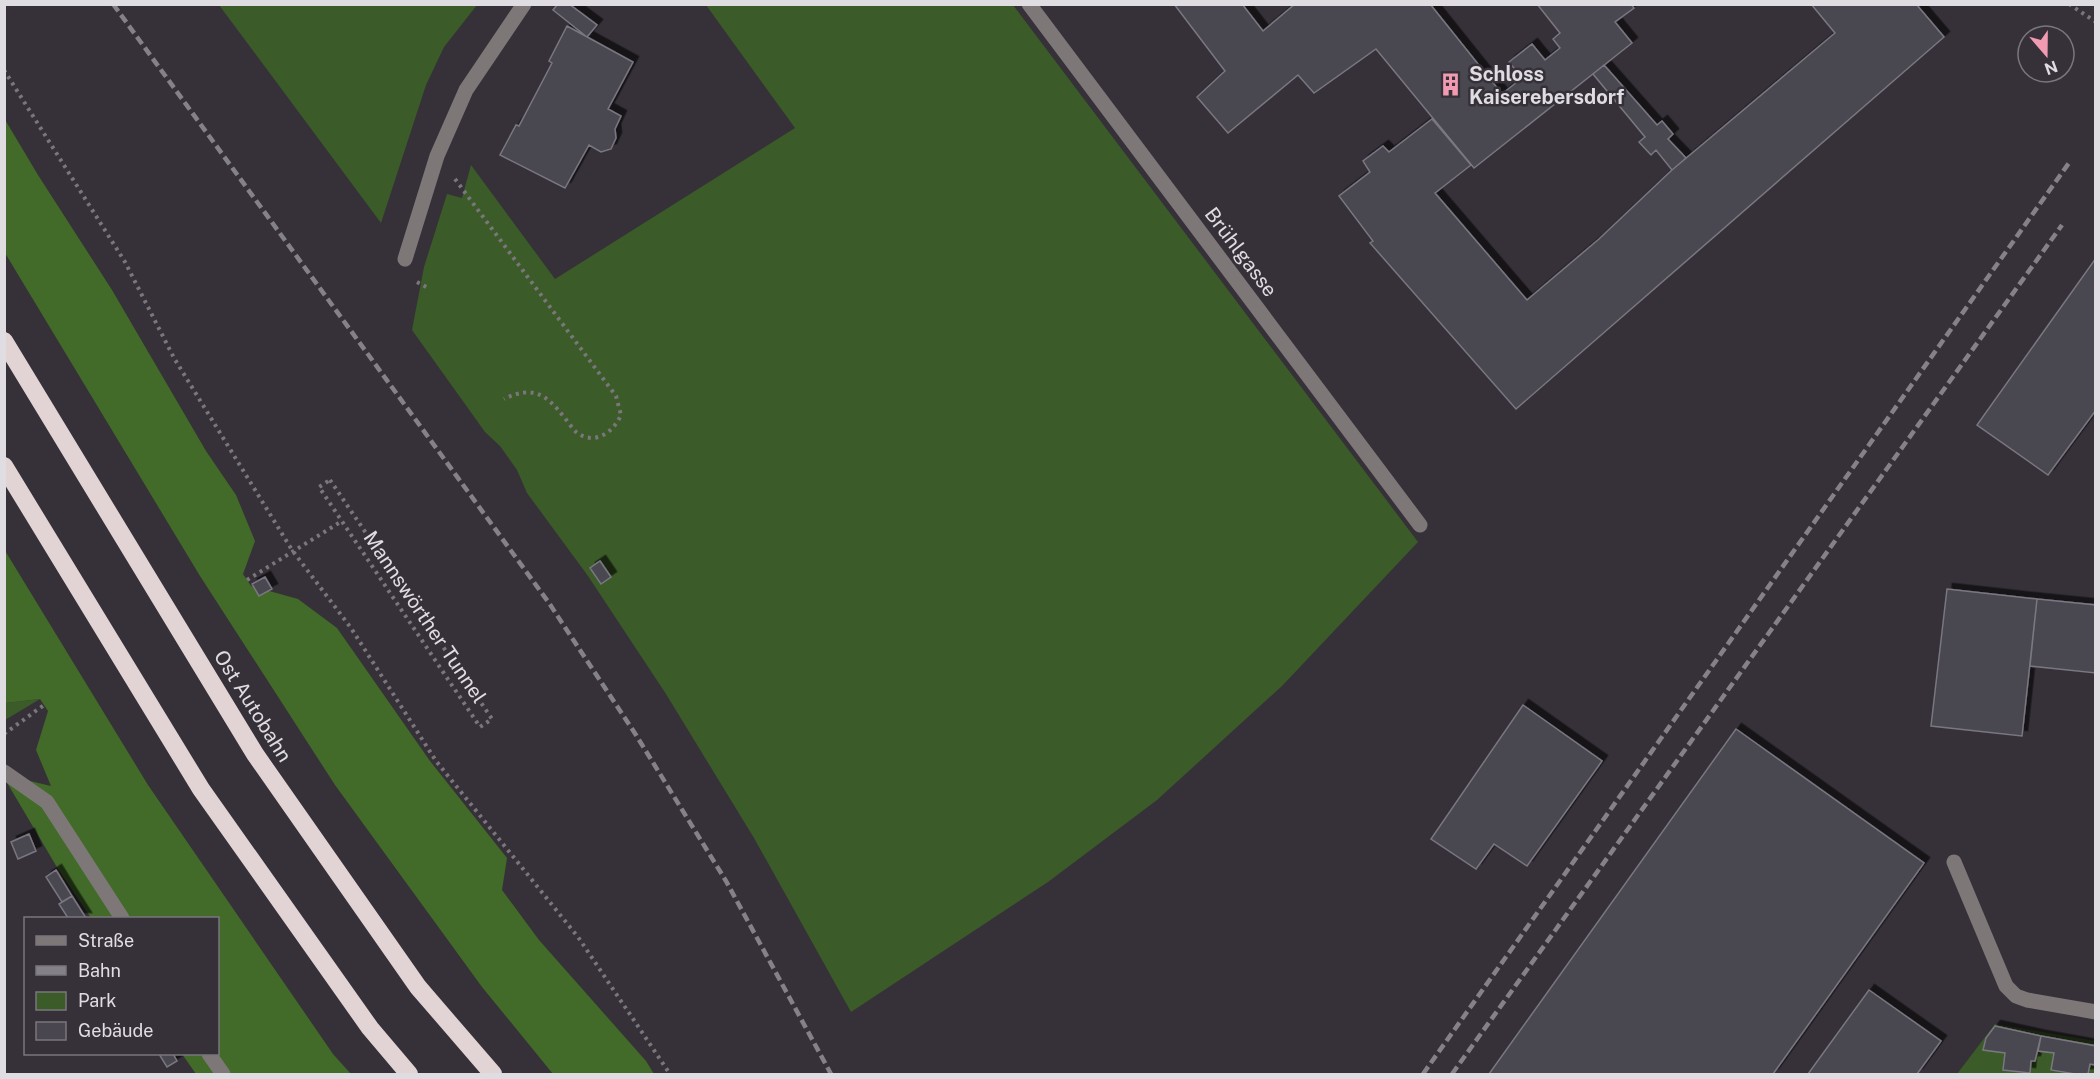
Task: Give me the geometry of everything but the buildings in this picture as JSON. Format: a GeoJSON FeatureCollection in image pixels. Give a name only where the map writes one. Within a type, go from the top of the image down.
{"type":"FeatureCollection","features":[{"type":"Feature","properties":{"kind":"highway","name":"Ost Autobahn"},"geometry":{"type":"LineString","coordinates":[[4,341],[255,754],[418,987],[493,1074]]}},
{"type":"Feature","properties":{"kind":"highway"},"geometry":{"type":"LineString","coordinates":[[4,466],[201,789],[370,1028],[409,1074]]}},
{"type":"Feature","properties":{"kind":"street"},"geometry":{"type":"LineString","coordinates":[[405,259],[437,156],[466,90],[524,4]]}},
{"type":"Feature","properties":{"kind":"street","name":"Brühlgasse"},"geometry":{"type":"LineString","coordinates":[[1029,4],[1420,525]]}},
{"type":"Feature","properties":{"kind":"street"},"geometry":{"type":"LineString","coordinates":[[4,772],[47,801],[121,917]]}},
{"type":"Feature","properties":{"kind":"street"},"geometry":{"type":"LineString","coordinates":[[1954,862],[2006,986],[2016,996],[2027,1000],[2096,1012]]}},
{"type":"Feature","properties":{"kind":"street"},"geometry":{"type":"LineString","coordinates":[[210,1055],[224,1074]]}},
{"type":"Feature","properties":{"kind":"path"},"geometry":{"type":"LineString","coordinates":[[2069,4],[2096,22]]}},
{"type":"Feature","properties":{"kind":"path"},"geometry":{"type":"LineString","coordinates":[[4,70],[125,262],[174,358],[292,550],[351,628],[436,761],[578,937],[670,1074]]}},
{"type":"Feature","properties":{"kind":"path"},"geometry":{"type":"LineString","coordinates":[[437,156],[616,396],[621,415],[609,433],[589,438],[577,432],[551,401],[539,394],[517,393],[504,399]]}},
{"type":"Feature","properties":{"kind":"path","name":"Mannswörther Tunnel"},"geometry":{"type":"LineString","coordinates":[[330,480],[492,719],[480,727],[342,521],[319,487],[330,480]]}},
{"type":"Feature","properties":{"kind":"path","name":"Mannswörther Tunnel"},"geometry":{"type":"LineString","coordinates":[[247,580],[342,521]]}},
{"type":"Feature","properties":{"kind":"path"},"geometry":{"type":"LineString","coordinates":[[4,734],[44,705]]}},
{"type":"Feature","properties":{"kind":"green space"},"geometry":{"type":"Polygon","coordinates":[[[219,5],[477,5],[444,47],[426,85],[381,223],[219,5]]]}},
{"type":"Feature","properties":{"kind":"green space"},"geometry":{"type":"Polygon","coordinates":[[[706,5],[1013,5],[1418,542],[1282,686],[1157,800],[1048,882],[851,1012],[754,838],[666,694],[588,576],[527,493],[517,470],[500,446],[485,432],[412,330],[424,267],[447,194],[462,198],[471,165],[555,279],[795,128],[706,5]]]}},
{"type":"Feature","properties":{"kind":"green space"},"geometry":{"type":"Polygon","coordinates":[[[4,118],[112,290],[206,451],[236,495],[255,541],[243,574],[251,586],[298,599],[337,628],[430,761],[507,858],[502,890],[539,940],[646,1061],[654,1074],[553,1074],[482,987],[335,785],[200,576],[5,253],[4,118]]]}},
{"type":"Feature","properties":{"kind":"green space"},"geometry":{"type":"Polygon","coordinates":[[[4,549],[148,785],[333,1054],[351,1074],[196,1074],[183,1055],[219,1055],[219,917],[90,917],[58,869],[6,781],[26,780],[51,786],[36,750],[48,711],[40,699],[5,703],[4,549]]]}},
{"type":"Feature","properties":{"kind":"green space"},"geometry":{"type":"Polygon","coordinates":[[[40,699],[5,720],[5,703],[40,699]]]}},
{"type":"Feature","properties":{"kind":"green space"},"geometry":{"type":"Polygon","coordinates":[[[1995,1024],[2095,1041],[2095,1074],[1957,1074],[1995,1024]]]}},
{"type":"Feature","properties":{"kind":"railway"},"geometry":{"type":"LineString","coordinates":[[113,4],[549,603],[636,735],[726,881],[831,1074]]}},
{"type":"Feature","properties":{"kind":"railway"},"geometry":{"type":"LineString","coordinates":[[1423,1074],[2071,160]]}},
{"type":"Feature","properties":{"kind":"railway"},"geometry":{"type":"LineString","coordinates":[[1452,1074],[2062,225]]}},
{"type":"Feature","properties":{"kind":"place","name":"Schloss Kaiserebersdorf"},"geometry":{"type":"Point","coordinates":[1451,85]}}]}
